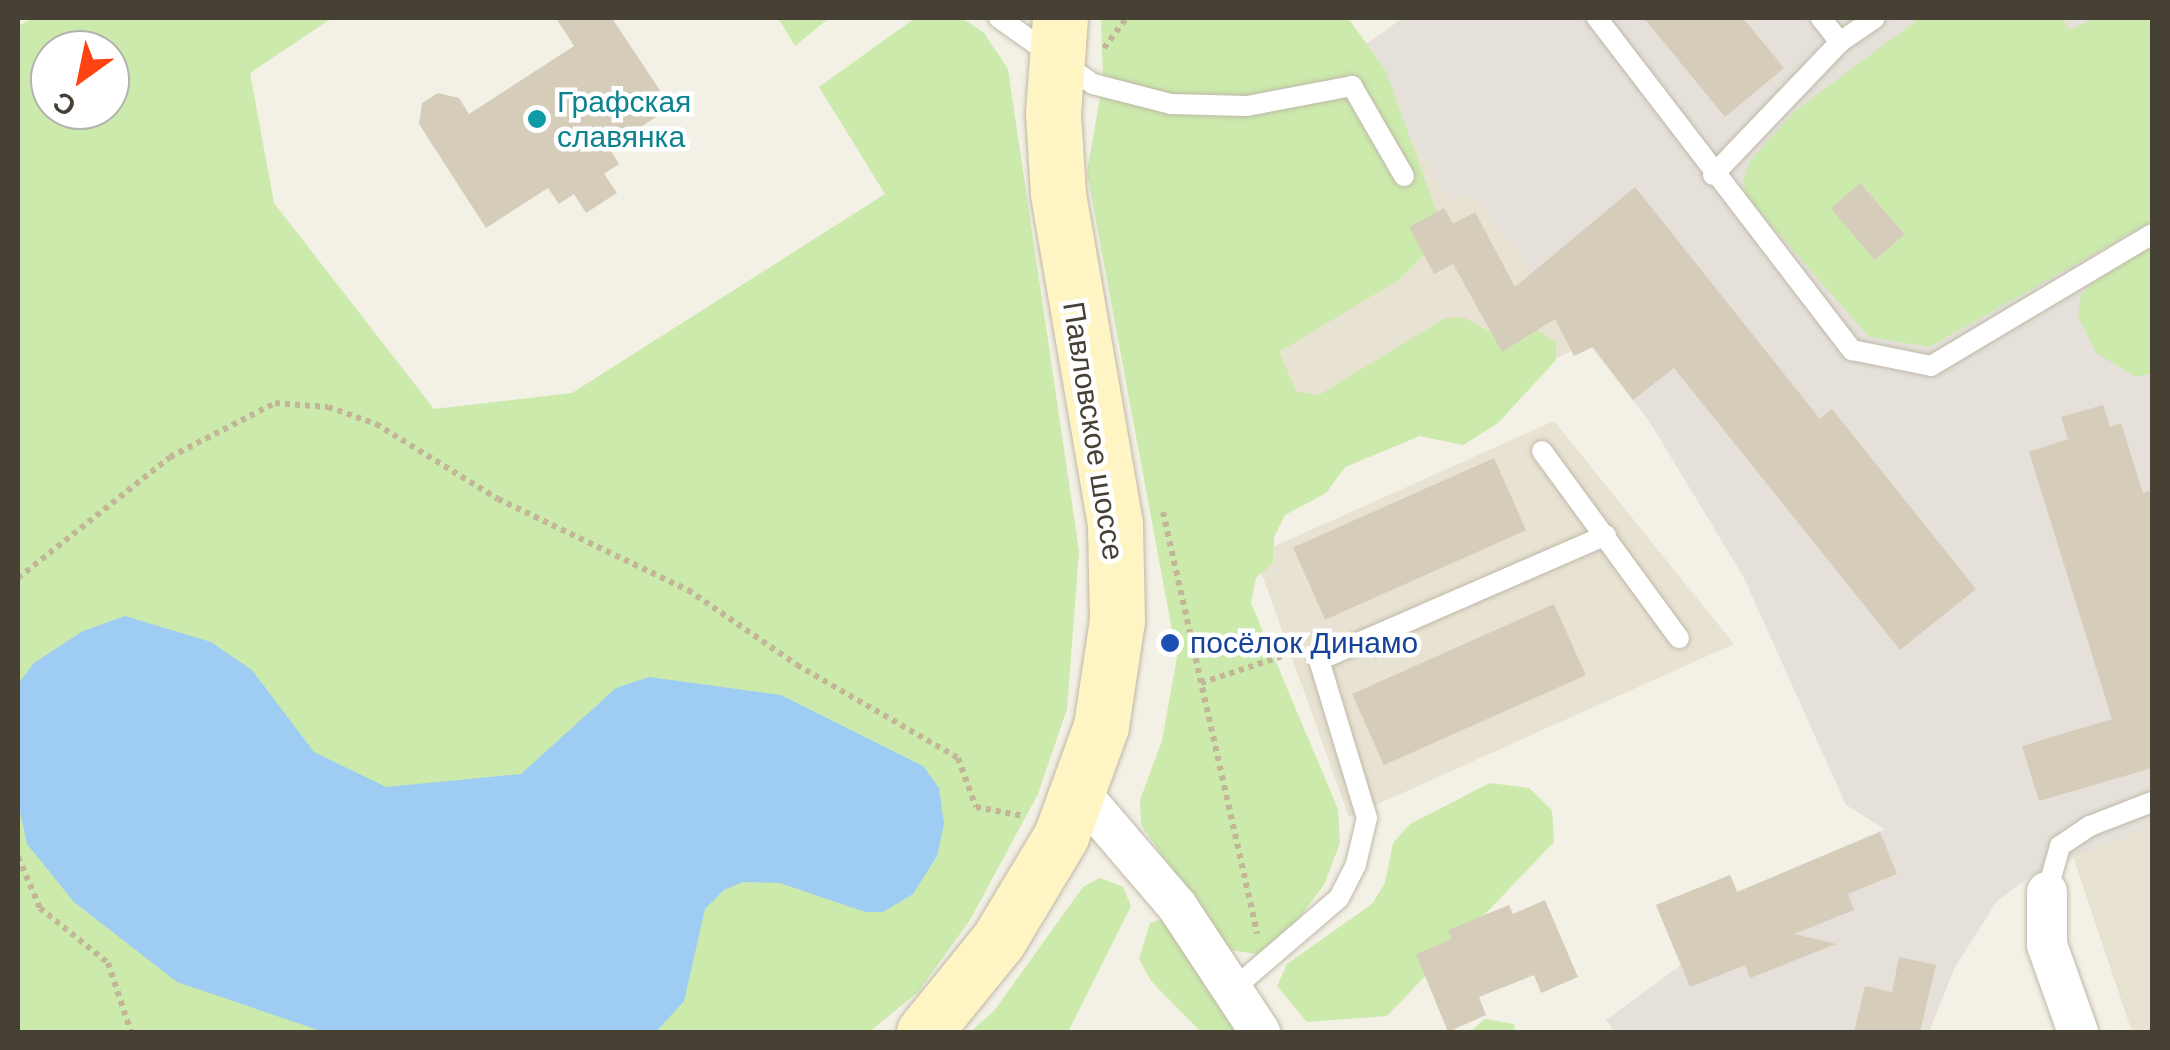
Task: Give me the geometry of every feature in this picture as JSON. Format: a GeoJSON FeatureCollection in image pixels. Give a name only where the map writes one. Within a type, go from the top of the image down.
{"type":"FeatureCollection","features":[{"type":"Feature","properties":{"kind":"main road","name":"Павловское шоссе"},"geometry":{"type":"LineString","coordinates":[[924,1032],[998,941],[1071,815],[1101,726],[1117,620],[1114,524],[1058,193],[1069,55]]}},
{"type":"Feature","properties":{"kind":"street"},"geometry":{"type":"LineString","coordinates":[[1071,815],[1176,906],[1260,1032]]}},
{"type":"Feature","properties":{"kind":"street"},"geometry":{"type":"LineString","coordinates":[[2046,892],[2048,946],[2078,1032]]}},
{"type":"Feature","properties":{"kind":"lane"},"geometry":{"type":"LineString","coordinates":[[999,18],[1171,104],[1247,106],[1352,86],[1404,176]]}},
{"type":"Feature","properties":{"kind":"lane"},"geometry":{"type":"LineString","coordinates":[[1597,18],[1713,175],[1852,350],[1931,366],[2152,234]]}},
{"type":"Feature","properties":{"kind":"lane"},"geometry":{"type":"LineString","coordinates":[[1821,18],[1840,42]]}},
{"type":"Feature","properties":{"kind":"lane"},"geometry":{"type":"LineString","coordinates":[[1713,175],[1840,42],[1875,18]]}},
{"type":"Feature","properties":{"kind":"lane"},"geometry":{"type":"LineString","coordinates":[[1542,451],[1678,638]]}},
{"type":"Feature","properties":{"kind":"lane"},"geometry":{"type":"LineString","coordinates":[[1232,990],[1339,898],[1356,864],[1367,818],[1319,660],[1606,535]]}},
{"type":"Feature","properties":{"kind":"lane"},"geometry":{"type":"LineString","coordinates":[[2046,892],[2060,846],[2090,826],[2152,802]]}},
{"type":"Feature","properties":{"kind":"path"},"geometry":{"type":"LineString","coordinates":[[1069,55],[1103,49],[1127,18]]}},
{"type":"Feature","properties":{"kind":"path"},"geometry":{"type":"LineString","coordinates":[[18,578],[170,457],[275,404],[328,407],[376,424],[498,499],[688,590],[797,665],[958,758],[976,807],[1071,815]]}},
{"type":"Feature","properties":{"kind":"path"},"geometry":{"type":"LineString","coordinates":[[1159,492],[1263,962]]}},
{"type":"Feature","properties":{"kind":"path"},"geometry":{"type":"LineString","coordinates":[[1200,684],[1289,650],[1319,660]]}},
{"type":"Feature","properties":{"kind":"path"},"geometry":{"type":"LineString","coordinates":[[18,857],[40,908],[108,963],[131,1032]]}},
{"type":"Feature","properties":{"kind":"shaded area"},"geometry":{"type":"Polygon","coordinates":[[[1403,18],[2152,18],[2152,825],[2034,874],[1997,901],[1955,967],[1929,1032],[1615,1032],[1606,1020],[1681,965],[1656,905],[1730,875],[1738,892],[1885,829],[1846,805],[1743,576],[1649,421],[1472,194],[1450,203],[1416,140],[1405,145],[1352,54],[1403,18]]]}},
{"type":"Feature","properties":{"kind":"shaded area"},"geometry":{"type":"Polygon","coordinates":[[[1416,139],[1450,203],[1471,193],[1588,343],[1305,479],[1220,311],[1357,170],[1416,139]]]}},
{"type":"Feature","properties":{"kind":"shaded area"},"geometry":{"type":"Polygon","coordinates":[[[1554,421],[1734,644],[1349,817],[1255,555],[1554,421]]]}},
{"type":"Feature","properties":{"kind":"shaded area"},"geometry":{"type":"Polygon","coordinates":[[[2152,825],[2152,1032],[2132,1032],[2073,856],[2152,825]]]}},
{"type":"Feature","properties":{"kind":"green space"},"geometry":{"type":"Polygon","coordinates":[[[33,18],[332,18],[250,73],[274,203],[434,409],[572,393],[885,194],[819,87],[915,18],[962,18],[984,33],[1008,69],[1079,551],[1067,709],[1038,794],[970,920],[918,992],[869,1032],[18,1032],[18,26],[33,18]]]}},
{"type":"Feature","properties":{"kind":"green space"},"geometry":{"type":"Polygon","coordinates":[[[778,18],[829,18],[795,46],[778,18]]]}},
{"type":"Feature","properties":{"kind":"green space"},"geometry":{"type":"Polygon","coordinates":[[[1101,18],[1348,18],[1386,71],[1437,213],[1430,249],[1400,279],[1279,352],[1296,391],[1319,395],[1445,318],[1465,318],[1505,340],[1533,328],[1556,342],[1556,360],[1498,423],[1463,445],[1420,436],[1345,467],[1326,493],[1285,515],[1274,537],[1273,563],[1256,578],[1251,603],[1338,809],[1340,843],[1324,885],[1284,938],[1258,954],[1229,950],[1141,825],[1140,800],[1162,741],[1177,657],[1087,172],[1103,81],[1101,18]]]}},
{"type":"Feature","properties":{"kind":"green space"},"geometry":{"type":"Polygon","coordinates":[[[1920,18],[2063,18],[2069,30],[2095,18],[2152,18],[2152,221],[1929,347],[1869,337],[1748,198],[1743,181],[1750,161],[1795,111],[1920,18]],[[1860,183],[1831,209],[1876,260],[1905,234],[1860,183]]]}},
{"type":"Feature","properties":{"kind":"green space"},"geometry":{"type":"Polygon","coordinates":[[[2152,246],[2152,373],[2136,377],[2096,353],[2078,316],[2081,295],[2095,281],[2152,246]]]}},
{"type":"Feature","properties":{"kind":"green space"},"geometry":{"type":"Polygon","coordinates":[[[1490,783],[1529,788],[1552,810],[1554,842],[1387,1016],[1307,1022],[1277,986],[1287,964],[1372,904],[1385,883],[1393,843],[1410,824],[1490,783]]]}},
{"type":"Feature","properties":{"kind":"green space"},"geometry":{"type":"Polygon","coordinates":[[[1100,878],[1123,887],[1131,906],[1068,1032],[970,1032],[994,1011],[1083,887],[1100,878]]]}},
{"type":"Feature","properties":{"kind":"green space"},"geometry":{"type":"Polygon","coordinates":[[[1176,915],[1249,1032],[1201,1032],[1151,981],[1139,959],[1150,923],[1176,915]]]}},
{"type":"Feature","properties":{"kind":"green space"},"geometry":{"type":"Polygon","coordinates":[[[1485,1019],[1514,1024],[1515,1032],[1470,1032],[1485,1019]]]}},
{"type":"Feature","properties":{"kind":"water"},"geometry":{"type":"Polygon","coordinates":[[[125,616],[211,642],[252,670],[314,752],[386,787],[521,774],[616,688],[649,677],[781,695],[923,766],[939,788],[944,824],[937,856],[913,894],[883,912],[865,912],[780,883],[743,882],[724,890],[705,909],[684,1001],[656,1032],[324,1032],[177,982],[74,902],[27,844],[18,803],[18,684],[34,663],[83,631],[125,616]]]}},
{"type":"Feature","properties":{"kind":"building","name":"Графская славянка"},"geometry":{"type":"Polygon","coordinates":[[[556,18],[612,18],[671,107],[609,148],[619,164],[604,174],[617,193],[586,213],[574,194],[559,204],[548,188],[486,228],[419,124],[422,103],[438,93],[459,98],[469,114],[574,46],[556,18]]]}},
{"type":"Feature","properties":{"kind":"building"},"geometry":{"type":"Polygon","coordinates":[[[1644,18],[1743,18],[1784,68],[1725,117],[1644,18]]]}},
{"type":"Feature","properties":{"kind":"building"},"geometry":{"type":"Polygon","coordinates":[[[1860,183],[1905,234],[1875,260],[1831,209],[1860,183]]]}},
{"type":"Feature","properties":{"kind":"building"},"geometry":{"type":"Polygon","coordinates":[[[1635,187],[1820,419],[1832,409],[1976,589],[1900,650],[1674,368],[1633,400],[1593,347],[1574,356],[1555,319],[1502,352],[1453,264],[1434,274],[1409,227],[1444,208],[1453,224],[1475,212],[1515,287],[1635,187]]]}},
{"type":"Feature","properties":{"kind":"building"},"geometry":{"type":"Polygon","coordinates":[[[2103,405],[2110,427],[2121,423],[2143,493],[2152,490],[2152,768],[2039,801],[2022,746],[2112,719],[2029,452],[2068,439],[2061,417],[2103,405]]]}},
{"type":"Feature","properties":{"kind":"building"},"geometry":{"type":"Polygon","coordinates":[[[1494,458],[1526,530],[1325,620],[1293,547],[1494,458]]]}},
{"type":"Feature","properties":{"kind":"building"},"geometry":{"type":"Polygon","coordinates":[[[1554,604],[1586,675],[1384,765],[1352,694],[1554,604]]]}},
{"type":"Feature","properties":{"kind":"building"},"geometry":{"type":"Polygon","coordinates":[[[1880,832],[1897,874],[1848,894],[1854,910],[1794,934],[1836,944],[1750,978],[1745,965],[1690,987],[1656,905],[1730,875],[1737,892],[1880,832]]]}},
{"type":"Feature","properties":{"kind":"building"},"geometry":{"type":"Polygon","coordinates":[[[1545,900],[1578,977],[1541,993],[1534,975],[1479,997],[1486,1015],[1448,1032],[1416,954],[1452,939],[1448,930],[1509,905],[1513,914],[1545,900]]]}},
{"type":"Feature","properties":{"kind":"building"},"geometry":{"type":"Polygon","coordinates":[[[1899,957],[1936,965],[1920,1032],[1854,1032],[1865,986],[1892,992],[1899,957]]]}},
{"type":"Feature","properties":{"kind":"place","name":"Графская славянка"},"geometry":{"type":"Point","coordinates":[537,119]}},
{"type":"Feature","properties":{"kind":"place","name":"посёлок Динамо"},"geometry":{"type":"Point","coordinates":[1170,643]}}]}
